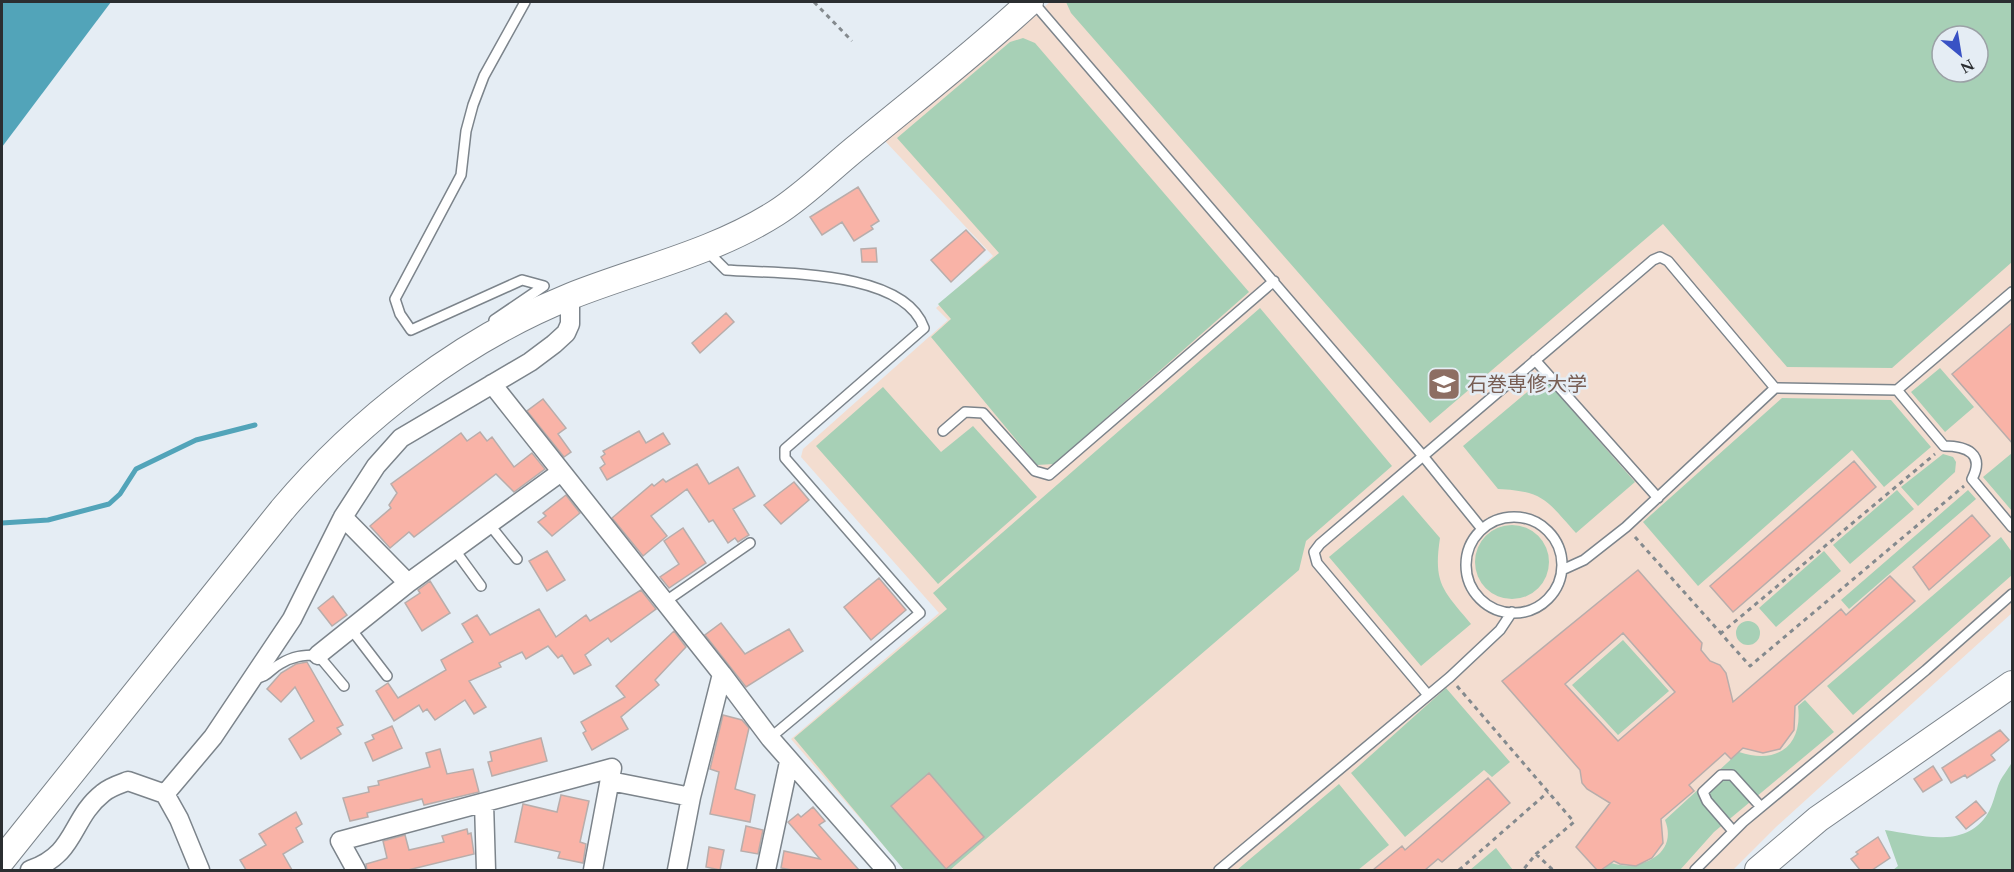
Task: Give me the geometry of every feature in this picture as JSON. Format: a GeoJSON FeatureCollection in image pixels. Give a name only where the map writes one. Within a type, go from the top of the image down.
{"type":"FeatureCollection","features":[{"type":"Feature","properties":{"kind":"street"},"geometry":{"type":"LineString","coordinates":[[25,870],[2,860],[310,476],[398,397],[478,343],[570,297],[704,248],[776,213],[1032,2]]}},
{"type":"Feature","properties":{"kind":"street"},"geometry":{"type":"LineString","coordinates":[[165,794],[213,737],[292,619],[343,517],[376,466],[401,438],[530,362],[566,333],[570,324],[570,297]]}},
{"type":"Feature","properties":{"kind":"street"},"geometry":{"type":"LineString","coordinates":[[492,384],[666,601],[789,762],[886,870]]}},
{"type":"Feature","properties":{"kind":"street"},"geometry":{"type":"LineString","coordinates":[[318,655],[408,583],[561,472]]}},
{"type":"Feature","properties":{"kind":"street"},"geometry":{"type":"LineString","coordinates":[[343,517],[408,583]]}},
{"type":"Feature","properties":{"kind":"street"},"geometry":{"type":"LineString","coordinates":[[676,870],[691,797],[722,674]]}},
{"type":"Feature","properties":{"kind":"street"},"geometry":{"type":"LineString","coordinates":[[1758,870],[1818,819],[2013,684]]}},
{"type":"Feature","properties":{"kind":"street"},"geometry":{"type":"LineString","coordinates":[[766,870],[789,762]]}},
{"type":"Feature","properties":{"kind":"street"},"geometry":{"type":"LineString","coordinates":[[356,870],[340,842],[612,768],[593,870]]}},
{"type":"Feature","properties":{"kind":"street"},"geometry":{"type":"LineString","coordinates":[[30,870],[48,864],[62,853],[102,794],[128,781],[165,794],[179,819],[200,870]]}},
{"type":"Feature","properties":{"kind":"street"},"geometry":{"type":"LineString","coordinates":[[610,781],[691,797]]}},
{"type":"Feature","properties":{"kind":"street"},"geometry":{"type":"LineString","coordinates":[[484,803],[486,870]]}},
{"type":"Feature","properties":{"kind":"lane"},"geometry":{"type":"LineString","coordinates":[[478,343],[485,327],[544,286],[522,280],[411,330],[400,314],[395,299],[461,175],[466,131],[473,105],[484,76],[525,2]]}},
{"type":"Feature","properties":{"kind":"lane"},"geometry":{"type":"LineString","coordinates":[[1032,2],[1274,281],[1482,529]]}},
{"type":"Feature","properties":{"kind":"lane"},"geometry":{"type":"LineString","coordinates":[[704,248],[726,270],[836,278],[874,285],[916,313],[924,328],[785,449],[785,458],[920,613],[770,738]]}},
{"type":"Feature","properties":{"kind":"lane"},"geometry":{"type":"LineString","coordinates":[[1428,694],[1317,563],[1314,552],[1320,544],[1653,260],[1660,257],[1668,261],[1775,388]]}},
{"type":"Feature","properties":{"kind":"lane"},"geometry":{"type":"LineString","coordinates":[[943,431],[965,412],[983,413],[1035,471],[1049,476],[1274,281]]}},
{"type":"Feature","properties":{"kind":"lane"},"geometry":{"type":"LineString","coordinates":[[1562,570],[1584,560],[1626,527],[1775,388],[1898,390],[2013,292]]}},
{"type":"Feature","properties":{"kind":"lane"},"geometry":{"type":"LineString","coordinates":[[1535,360],[1659,498]]}},
{"type":"Feature","properties":{"kind":"lane"},"geometry":{"type":"LineString","coordinates":[[1898,390],[1944,446],[1957,446],[1968,450],[1977,459],[1978,468],[1972,479],[2013,527]]}},
{"type":"Feature","properties":{"kind":"lane"},"geometry":{"type":"LineString","coordinates":[[1506,517],[1534,521],[1548,531],[1558,544],[1562,570],[1556,589],[1544,602],[1527,611],[1512,612],[1494,608],[1484,602],[1475,592],[1468,579],[1466,563],[1469,550],[1482,529],[1506,517]]}},
{"type":"Feature","properties":{"kind":"lane"},"geometry":{"type":"LineString","coordinates":[[489,524],[517,559]]}},
{"type":"Feature","properties":{"kind":"lane"},"geometry":{"type":"LineString","coordinates":[[666,601],[750,543]]}},
{"type":"Feature","properties":{"kind":"lane"},"geometry":{"type":"LineString","coordinates":[[454,549],[481,586]]}},
{"type":"Feature","properties":{"kind":"lane"},"geometry":{"type":"LineString","coordinates":[[1695,870],[1733,831],[1926,670],[2013,594]]}},
{"type":"Feature","properties":{"kind":"lane"},"geometry":{"type":"LineString","coordinates":[[1219,870],[1450,677],[1500,630],[1512,612]]}},
{"type":"Feature","properties":{"kind":"lane"},"geometry":{"type":"LineString","coordinates":[[351,629],[387,676]]}},
{"type":"Feature","properties":{"kind":"lane"},"geometry":{"type":"LineString","coordinates":[[252,678],[266,676],[277,665],[297,655],[318,655],[344,686]]}},
{"type":"Feature","properties":{"kind":"lane"},"geometry":{"type":"LineString","coordinates":[[1733,831],[1707,801],[1703,792],[1721,775],[1732,775],[1761,807]]}},
{"type":"Feature","properties":{"kind":"path"},"geometry":{"type":"LineString","coordinates":[[814,2],[852,41]]}},
{"type":"Feature","properties":{"kind":"path"},"geometry":{"type":"LineString","coordinates":[[1720,634],[1944,446]]}},
{"type":"Feature","properties":{"kind":"path"},"geometry":{"type":"LineString","coordinates":[[1626,527],[1750,666],[1972,479]]}},
{"type":"Feature","properties":{"kind":"path"},"geometry":{"type":"LineString","coordinates":[[1450,677],[1574,822],[1536,854],[1523,870]]}},
{"type":"Feature","properties":{"kind":"path"},"geometry":{"type":"LineString","coordinates":[[1459,870],[1548,792]]}},
{"type":"Feature","properties":{"kind":"path"},"geometry":{"type":"LineString","coordinates":[[1536,854],[1553,870]]}},
{"type":"Feature","properties":{"kind":"shaded area","name":"石巻専修大学"},"geometry":{"type":"Polygon","coordinates":[[[1050,2],[2012,2],[2012,613],[1776,827],[1733,870],[905,870],[791,739],[939,613],[801,457],[803,449],[948,320],[936,308],[993,256],[885,141],[1050,2]]]}},
{"type":"Feature","properties":{"kind":"green space"},"geometry":{"type":"Polygon","coordinates":[[[1066,2],[2012,2],[2012,262],[1892,368],[1787,367],[1663,224],[1430,423],[1071,13],[1066,2]]]}},
{"type":"Feature","properties":{"kind":"green space"},"geometry":{"type":"Polygon","coordinates":[[[1023,38],[1035,43],[1249,292],[1054,464],[1037,465],[931,337],[951,319],[938,304],[999,253],[897,138],[1010,42],[1023,38]]]}},
{"type":"Feature","properties":{"kind":"green space"},"geometry":{"type":"Polygon","coordinates":[[[1260,308],[1392,466],[1306,541],[1299,570],[950,870],[904,870],[794,738],[947,609],[933,593],[1260,308]]]}},
{"type":"Feature","properties":{"kind":"green space"},"geometry":{"type":"Polygon","coordinates":[[[1940,368],[1974,407],[1945,432],[1911,392],[1940,368]]]}},
{"type":"Feature","properties":{"kind":"green space"},"geometry":{"type":"Polygon","coordinates":[[[1544,378],[1635,482],[1576,533],[1551,506],[1535,495],[1498,489],[1463,446],[1544,378]]]}},
{"type":"Feature","properties":{"kind":"green space"},"geometry":{"type":"Polygon","coordinates":[[[883,387],[941,452],[973,426],[1037,497],[938,584],[816,446],[883,387]]]}},
{"type":"Feature","properties":{"kind":"green space"},"geometry":{"type":"Polygon","coordinates":[[[1782,398],[1891,400],[1931,447],[1884,487],[1852,450],[1698,586],[1643,522],[1782,398]]]}},
{"type":"Feature","properties":{"kind":"green space"},"geometry":{"type":"Polygon","coordinates":[[[2012,453],[2012,511],[1983,477],[2012,453]]]}},
{"type":"Feature","properties":{"kind":"green space"},"geometry":{"type":"Polygon","coordinates":[[[1943,454],[1953,457],[1956,462],[1955,472],[1918,506],[1901,487],[1943,454]]]}},
{"type":"Feature","properties":{"kind":"green space"},"geometry":{"type":"Polygon","coordinates":[[[1897,490],[1914,509],[1850,564],[1833,545],[1897,490]]]}},
{"type":"Feature","properties":{"kind":"green space"},"geometry":{"type":"Polygon","coordinates":[[[1968,490],[1976,499],[1849,609],[1841,600],[1968,490]]]}},
{"type":"Feature","properties":{"kind":"green space"},"geometry":{"type":"Polygon","coordinates":[[[1403,495],[1440,538],[1438,566],[1442,586],[1471,624],[1421,666],[1329,557],[1403,495]]]}},
{"type":"Feature","properties":{"kind":"green space"},"geometry":{"type":"Polygon","coordinates":[[[1512,525],[1526,528],[1538,536],[1546,548],[1549,562],[1546,576],[1538,588],[1526,596],[1512,599],[1498,596],[1486,588],[1478,576],[1475,562],[1478,548],[1486,536],[1498,528],[1512,525]]]}},
{"type":"Feature","properties":{"kind":"green space"},"geometry":{"type":"Polygon","coordinates":[[[2001,537],[2012,552],[2012,575],[1853,715],[1827,686],[2001,537]]]}},
{"type":"Feature","properties":{"kind":"green space"},"geometry":{"type":"Polygon","coordinates":[[[1824,551],[1841,571],[1776,627],[1759,608],[1824,551]]]}},
{"type":"Feature","properties":{"kind":"green space"},"geometry":{"type":"Polygon","coordinates":[[[1748,621],[1757,624],[1760,633],[1757,642],[1748,645],[1739,642],[1736,633],[1739,624],[1748,621]]]}},
{"type":"Feature","properties":{"kind":"green space"},"geometry":{"type":"Polygon","coordinates":[[[1623,640],[1669,691],[1618,735],[1572,685],[1623,640]]]}},
{"type":"Feature","properties":{"kind":"green space"},"geometry":{"type":"Polygon","coordinates":[[[1446,688],[1510,762],[1492,777],[1484,770],[1405,837],[1351,773],[1446,688]]]}},
{"type":"Feature","properties":{"kind":"green space"},"geometry":{"type":"Polygon","coordinates":[[[1805,700],[1834,732],[1714,832],[1680,870],[1602,870],[1611,863],[1633,865],[1654,858],[1666,843],[1668,832],[1665,820],[1739,752],[1765,756],[1785,749],[1792,742],[1796,732],[1798,706],[1805,700]]]}},
{"type":"Feature","properties":{"kind":"green space"},"geometry":{"type":"Polygon","coordinates":[[[2012,762],[2012,870],[1893,870],[1898,866],[1885,830],[1927,837],[1955,836],[1968,832],[1979,825],[1988,813],[1999,783],[2012,762]]]}},
{"type":"Feature","properties":{"kind":"green space"},"geometry":{"type":"Polygon","coordinates":[[[1339,784],[1389,845],[1358,870],[1237,870],[1339,784]]]}},
{"type":"Feature","properties":{"kind":"green space"},"geometry":{"type":"Polygon","coordinates":[[[1496,848],[1513,870],[1470,870],[1496,848]]]}},
{"type":"Feature","properties":{"kind":"water"},"geometry":{"type":"Polygon","coordinates":[[[2,2],[111,2],[2,147],[2,2]]]}},
{"type":"Feature","properties":{"kind":"building"},"geometry":{"type":"Polygon","coordinates":[[[858,187],[879,221],[871,226],[873,229],[854,241],[842,222],[822,235],[810,217],[858,187]]]}},
{"type":"Feature","properties":{"kind":"building"},"geometry":{"type":"Polygon","coordinates":[[[966,230],[985,250],[951,282],[931,260],[966,230]]]}},
{"type":"Feature","properties":{"kind":"building"},"geometry":{"type":"Polygon","coordinates":[[[876,248],[877,262],[862,262],[861,249],[876,248]]]}},
{"type":"Feature","properties":{"kind":"building"},"geometry":{"type":"Polygon","coordinates":[[[726,313],[734,322],[700,353],[692,343],[726,313]]]}},
{"type":"Feature","properties":{"kind":"building"},"geometry":{"type":"Polygon","coordinates":[[[2013,322],[2013,444],[1952,374],[2013,322]]]}},
{"type":"Feature","properties":{"kind":"building"},"geometry":{"type":"Polygon","coordinates":[[[543,399],[566,428],[558,434],[571,452],[564,457],[527,411],[543,399]]]}},
{"type":"Feature","properties":{"kind":"building"},"geometry":{"type":"Polygon","coordinates":[[[639,431],[646,443],[663,433],[670,444],[607,480],[600,468],[605,464],[601,457],[605,454],[603,451],[639,431]]]}},
{"type":"Feature","properties":{"kind":"building"},"geometry":{"type":"Polygon","coordinates":[[[480,432],[487,441],[492,437],[514,467],[532,453],[545,469],[514,492],[496,474],[414,537],[409,532],[390,548],[370,526],[391,508],[389,505],[397,493],[391,484],[461,433],[467,441],[480,432]]]}},
{"type":"Feature","properties":{"kind":"building"},"geometry":{"type":"Polygon","coordinates":[[[1854,461],[1876,487],[1733,612],[1710,586],[1854,461]]]}},
{"type":"Feature","properties":{"kind":"building"},"geometry":{"type":"Polygon","coordinates":[[[697,464],[709,484],[738,467],[755,496],[733,509],[749,535],[738,542],[735,538],[728,543],[713,520],[709,522],[687,489],[651,516],[667,536],[643,556],[612,518],[652,484],[654,486],[663,479],[666,482],[697,464]]]}},
{"type":"Feature","properties":{"kind":"building"},"geometry":{"type":"Polygon","coordinates":[[[794,482],[809,500],[781,524],[764,505],[794,482]]]}},
{"type":"Feature","properties":{"kind":"building"},"geometry":{"type":"Polygon","coordinates":[[[566,495],[580,513],[552,536],[538,522],[546,516],[543,513],[566,495]]]}},
{"type":"Feature","properties":{"kind":"building"},"geometry":{"type":"Polygon","coordinates":[[[1972,515],[1990,536],[1929,590],[1913,567],[1972,515]]]}},
{"type":"Feature","properties":{"kind":"building"},"geometry":{"type":"Polygon","coordinates":[[[683,528],[706,563],[669,588],[660,577],[679,564],[664,541],[683,528]]]}},
{"type":"Feature","properties":{"kind":"building"},"geometry":{"type":"Polygon","coordinates":[[[547,551],[565,580],[547,591],[529,561],[547,551]]]}},
{"type":"Feature","properties":{"kind":"building"},"geometry":{"type":"Polygon","coordinates":[[[1638,570],[1702,643],[1701,650],[1710,661],[1720,665],[1726,673],[1733,702],[1841,609],[1846,615],[1890,576],[1915,601],[1795,706],[1794,730],[1780,749],[1763,753],[1743,748],[1731,759],[1725,753],[1689,785],[1694,791],[1661,819],[1663,843],[1652,858],[1636,866],[1614,861],[1601,870],[1597,870],[1576,847],[1610,803],[1587,789],[1582,783],[1580,770],[1502,681],[1638,570]],[[1623,633],[1565,684],[1618,741],[1675,692],[1623,633]]]}},
{"type":"Feature","properties":{"kind":"building"},"geometry":{"type":"Polygon","coordinates":[[[879,578],[906,610],[871,640],[844,607],[879,578]]]}},
{"type":"Feature","properties":{"kind":"building"},"geometry":{"type":"Polygon","coordinates":[[[430,581],[450,613],[422,631],[405,603],[420,593],[418,590],[430,581]]]}},
{"type":"Feature","properties":{"kind":"building"},"geometry":{"type":"Polygon","coordinates":[[[641,590],[656,609],[611,642],[608,638],[585,655],[591,665],[574,674],[562,655],[558,658],[548,646],[526,659],[522,652],[499,663],[501,667],[469,681],[486,707],[474,714],[465,700],[435,720],[427,709],[423,712],[419,705],[394,721],[376,691],[388,683],[398,698],[446,670],[441,660],[473,642],[462,624],[477,615],[490,635],[539,609],[556,637],[586,615],[590,621],[641,590]]]}},
{"type":"Feature","properties":{"kind":"building"},"geometry":{"type":"Polygon","coordinates":[[[333,596],[347,615],[332,626],[318,608],[333,596]]]}},
{"type":"Feature","properties":{"kind":"building"},"geometry":{"type":"Polygon","coordinates":[[[721,623],[745,654],[789,629],[803,651],[746,687],[705,635],[721,623]]]}},
{"type":"Feature","properties":{"kind":"building"},"geometry":{"type":"Polygon","coordinates":[[[674,631],[686,647],[655,680],[659,685],[621,717],[628,729],[592,750],[583,733],[586,731],[581,722],[625,697],[616,686],[674,631]]]}},
{"type":"Feature","properties":{"kind":"building"},"geometry":{"type":"Polygon","coordinates":[[[307,662],[343,725],[337,728],[341,734],[301,759],[289,739],[314,721],[295,687],[281,702],[267,689],[281,673],[296,664],[307,662]]]}},
{"type":"Feature","properties":{"kind":"building"},"geometry":{"type":"Polygon","coordinates":[[[723,715],[742,720],[749,728],[735,789],[755,795],[750,822],[710,814],[719,772],[710,769],[723,715]]]}},
{"type":"Feature","properties":{"kind":"building"},"geometry":{"type":"Polygon","coordinates":[[[392,726],[402,748],[373,761],[365,743],[374,739],[372,735],[392,726]]]}},
{"type":"Feature","properties":{"kind":"building"},"geometry":{"type":"Polygon","coordinates":[[[2000,730],[2009,740],[1991,755],[1995,760],[1967,778],[1965,775],[1951,783],[1942,768],[2000,730]]]}},
{"type":"Feature","properties":{"kind":"building"},"geometry":{"type":"Polygon","coordinates":[[[541,738],[547,761],[492,776],[488,762],[492,761],[490,752],[541,738]]]}},
{"type":"Feature","properties":{"kind":"building"},"geometry":{"type":"Polygon","coordinates":[[[440,749],[447,774],[473,769],[479,792],[424,805],[422,799],[367,813],[368,817],[350,821],[343,798],[369,792],[368,787],[379,785],[378,781],[430,767],[426,753],[440,749]]]}},
{"type":"Feature","properties":{"kind":"building"},"geometry":{"type":"Polygon","coordinates":[[[1933,766],[1942,780],[1923,792],[1914,779],[1933,766]]]}},
{"type":"Feature","properties":{"kind":"building"},"geometry":{"type":"Polygon","coordinates":[[[929,773],[984,837],[946,869],[891,806],[929,773]]]}},
{"type":"Feature","properties":{"kind":"building"},"geometry":{"type":"Polygon","coordinates":[[[1488,778],[1510,803],[1442,862],[1438,859],[1425,870],[1373,870],[1402,846],[1405,850],[1488,778]]]}},
{"type":"Feature","properties":{"kind":"building"},"geometry":{"type":"Polygon","coordinates":[[[561,795],[589,801],[580,842],[586,844],[583,863],[558,858],[560,852],[515,842],[523,804],[557,812],[561,795]]]}},
{"type":"Feature","properties":{"kind":"building"},"geometry":{"type":"Polygon","coordinates":[[[1976,801],[1986,813],[1966,829],[1956,817],[1976,801]]]}},
{"type":"Feature","properties":{"kind":"building"},"geometry":{"type":"Polygon","coordinates":[[[813,807],[825,821],[819,825],[859,870],[781,868],[784,851],[820,859],[788,822],[798,814],[801,817],[813,807]]]}},
{"type":"Feature","properties":{"kind":"building"},"geometry":{"type":"Polygon","coordinates":[[[296,812],[302,824],[296,828],[303,842],[283,854],[292,870],[246,870],[240,860],[266,845],[259,834],[296,812]]]}},
{"type":"Feature","properties":{"kind":"building"},"geometry":{"type":"Polygon","coordinates":[[[746,826],[763,830],[758,854],[741,851],[746,826]]]}},
{"type":"Feature","properties":{"kind":"building"},"geometry":{"type":"Polygon","coordinates":[[[467,829],[468,834],[471,833],[474,854],[408,870],[367,870],[366,864],[387,858],[383,841],[405,835],[409,850],[444,842],[442,836],[467,829]]]}},
{"type":"Feature","properties":{"kind":"building"},"geometry":{"type":"Polygon","coordinates":[[[1878,837],[1890,858],[1872,870],[1860,870],[1851,859],[1858,854],[1856,852],[1878,837]]]}},
{"type":"Feature","properties":{"kind":"building"},"geometry":{"type":"Polygon","coordinates":[[[709,847],[724,850],[720,870],[706,867],[709,847]]]}},
{"type":"Feature","properties":{"kind":"waterway"},"geometry":{"type":"LineString","coordinates":[[2,523],[48,520],[109,504],[120,494],[136,469],[196,440],[255,425]]}},
{"type":"Feature","properties":{"kind":"place","name":"石巻専修大学"},"geometry":{"type":"Point","coordinates":[1444,384]}}]}
